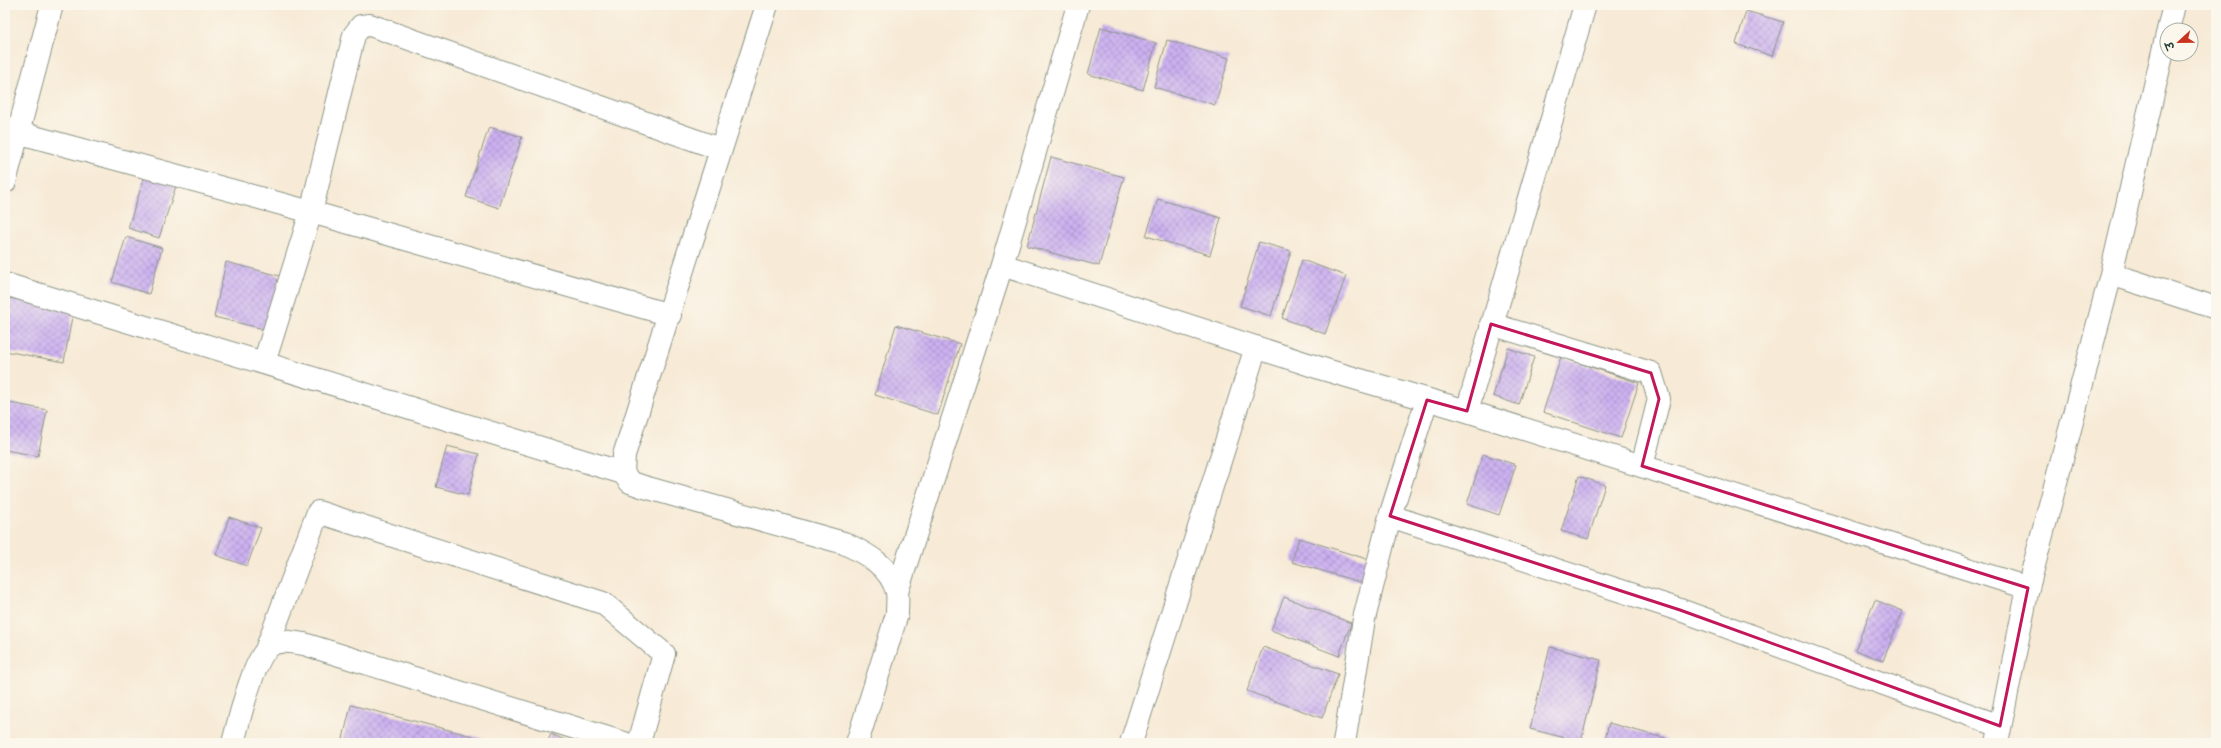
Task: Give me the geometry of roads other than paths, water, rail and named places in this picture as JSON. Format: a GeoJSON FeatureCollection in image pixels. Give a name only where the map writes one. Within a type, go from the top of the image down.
{"type":"FeatureCollection","features":[{"type":"Feature","properties":{"kind":"street"},"geometry":{"type":"LineString","coordinates":[[5,182],[12,130],[52,5]]}},
{"type":"Feature","properties":{"kind":"street"},"geometry":{"type":"LineString","coordinates":[[623,474],[624,455],[670,315],[720,149],[767,5]]}},
{"type":"Feature","properties":{"kind":"street"},"geometry":{"type":"LineString","coordinates":[[857,743],[897,614],[897,592],[1002,265],[1078,5]]}},
{"type":"Feature","properties":{"kind":"street"},"geometry":{"type":"LineString","coordinates":[[1467,411],[1586,5]]}},
{"type":"Feature","properties":{"kind":"street"},"geometry":{"type":"LineString","coordinates":[[2169,22],[2172,5]]}},
{"type":"Feature","properties":{"kind":"street"},"geometry":{"type":"LineString","coordinates":[[264,363],[311,212],[354,35],[361,26],[370,25],[720,149]]}},
{"type":"Feature","properties":{"kind":"street"},"geometry":{"type":"LineString","coordinates":[[1390,516],[1680,610],[1998,734],[2028,588],[2111,274],[2160,62]]}},
{"type":"Feature","properties":{"kind":"street"},"geometry":{"type":"LineString","coordinates":[[12,130],[311,212],[670,315]]}},
{"type":"Feature","properties":{"kind":"street"},"geometry":{"type":"LineString","coordinates":[[1002,265],[1256,347],[1467,411],[2028,588]]}},
{"type":"Feature","properties":{"kind":"street"},"geometry":{"type":"LineString","coordinates":[[2111,274],[2216,308]]}},
{"type":"Feature","properties":{"kind":"street"},"geometry":{"type":"LineString","coordinates":[[5,284],[623,474],[630,482],[641,486],[844,543],[872,557],[887,572],[897,592]]}},
{"type":"Feature","properties":{"kind":"street"},"geometry":{"type":"LineString","coordinates":[[1492,324],[1651,373],[1659,399],[1642,466]]}},
{"type":"Feature","properties":{"kind":"street"},"geometry":{"type":"LineString","coordinates":[[1131,743],[1256,347]]}},
{"type":"Feature","properties":{"kind":"street"},"geometry":{"type":"LineString","coordinates":[[1344,743],[1364,619],[1390,516],[1427,400]]}},
{"type":"Feature","properties":{"kind":"street"},"geometry":{"type":"LineString","coordinates":[[232,743],[257,663],[266,650],[318,512],[603,603],[664,654],[639,743]]}},
{"type":"Feature","properties":{"kind":"street"},"geometry":{"type":"LineString","coordinates":[[266,650],[274,644],[285,641],[304,644],[624,743]]}}]}
